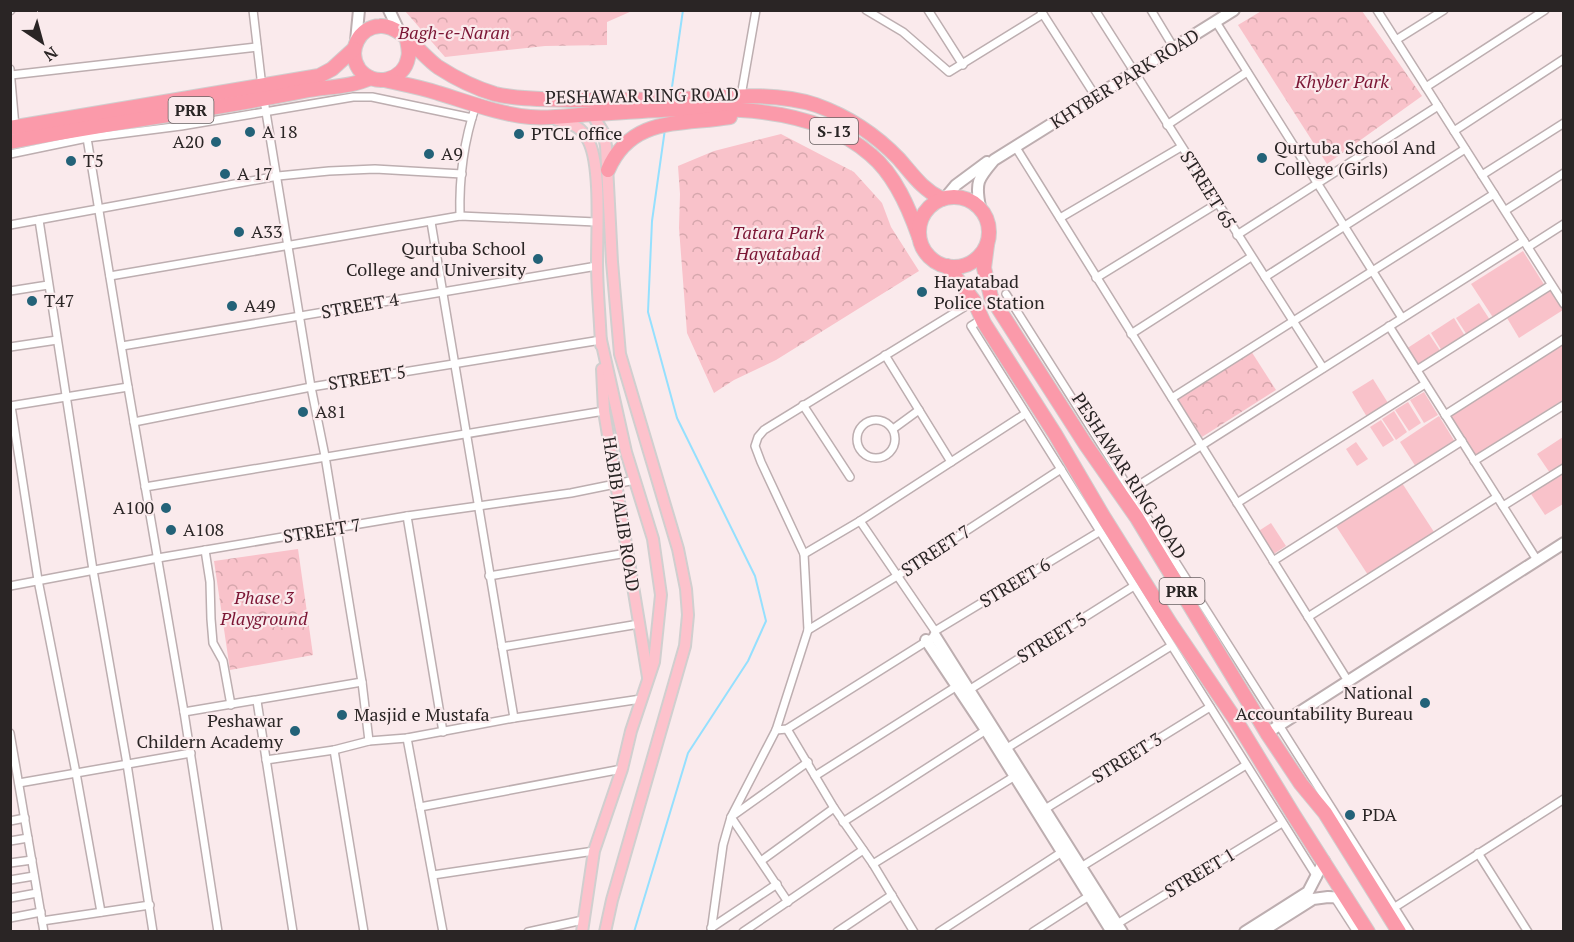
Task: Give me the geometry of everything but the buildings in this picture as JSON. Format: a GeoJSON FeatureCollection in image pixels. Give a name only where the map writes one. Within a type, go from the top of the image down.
{"type":"FeatureCollection","features":[{"type":"Feature","properties":{"kind":"highway"},"geometry":{"type":"LineString","coordinates":[[379,26],[393,28],[404,37],[409,50],[407,64],[398,75],[377,79],[359,69],[356,63],[355,45],[365,31],[379,26]]}},
{"type":"Feature","properties":{"kind":"highway","name":"PESHAWAR RING ROAD"},"geometry":{"type":"LineString","coordinates":[[404,37],[432,62],[456,78],[505,96],[631,106],[755,112],[813,122],[834,131],[872,155],[907,204],[919,237]]}},
{"type":"Feature","properties":{"kind":"highway","name":"PESHAWAR RING ROAD"},"geometry":{"type":"LineString","coordinates":[[13,128],[264,99],[333,69],[355,45]]}},
{"type":"Feature","properties":{"kind":"highway","name":"PESHAWAR RING ROAD"},"geometry":{"type":"LineString","coordinates":[[10,142],[87,132],[377,79],[430,91],[474,112],[544,117],[592,114],[631,106]]}},
{"type":"Feature","properties":{"kind":"highway"},"geometry":{"type":"LineString","coordinates":[[505,96],[537,107],[579,107],[587,109],[592,114]]}},
{"type":"Feature","properties":{"kind":"highway","name":"PESHAWAR RING ROAD"},"geometry":{"type":"LineString","coordinates":[[698,110],[741,96],[813,104],[846,118],[874,137],[898,158],[919,184],[944,198]]}},
{"type":"Feature","properties":{"kind":"highway"},"geometry":{"type":"LineString","coordinates":[[608,170],[616,154],[632,136],[698,110]]}},
{"type":"Feature","properties":{"kind":"highway"},"geometry":{"type":"LineString","coordinates":[[944,198],[968,199],[980,207],[989,225],[987,245],[975,260],[957,267],[939,264],[925,253],[919,237],[918,229],[924,214],[934,202],[944,198]]}},
{"type":"Feature","properties":{"kind":"highway","name":"PESHAWAR RING ROAD"},"geometry":{"type":"LineString","coordinates":[[987,245],[984,268],[991,297],[1126,493],[1190,604],[1273,729],[1301,784],[1391,909],[1399,932]]}},
{"type":"Feature","properties":{"kind":"highway","name":"PRR"},"geometry":{"type":"LineString","coordinates":[[947,266],[974,301],[982,319],[1146,585],[1236,719],[1324,861],[1341,898],[1368,932]]}},
{"type":"Feature","properties":{"kind":"main road"},"geometry":{"type":"LineString","coordinates":[[592,114],[605,137],[620,354],[678,549],[686,589],[688,615],[685,646],[615,888],[605,932]]}},
{"type":"Feature","properties":{"kind":"main road","name":"HABIB JALIB ROAD"},"geometry":{"type":"LineString","coordinates":[[544,117],[576,125],[583,132],[589,142],[595,173],[604,411],[648,680],[631,731],[622,769],[594,851],[582,926]]}},
{"type":"Feature","properties":{"kind":"main road"},"geometry":{"type":"LineString","coordinates":[[601,340],[635,480],[652,538],[661,596],[656,651],[648,680]]}},
{"type":"Feature","properties":{"kind":"main road"},"geometry":{"type":"LineString","coordinates":[[607,370],[623,364]]}},
{"type":"Feature","properties":{"kind":"street"},"geometry":{"type":"LineString","coordinates":[[253,10],[264,99],[362,682],[369,741]]}},
{"type":"Feature","properties":{"kind":"street"},"geometry":{"type":"LineString","coordinates":[[355,45],[358,10]]}},
{"type":"Feature","properties":{"kind":"street"},"geometry":{"type":"LineString","coordinates":[[389,10],[404,37]]}},
{"type":"Feature","properties":{"kind":"street"},"geometry":{"type":"LineString","coordinates":[[741,96],[756,10]]}},
{"type":"Feature","properties":{"kind":"street"},"geometry":{"type":"LineString","coordinates":[[867,10],[903,32],[949,72],[1042,12],[1096,97]]}},
{"type":"Feature","properties":{"kind":"street"},"geometry":{"type":"LineString","coordinates":[[928,10],[963,65]]}},
{"type":"Feature","properties":{"kind":"street","name":"STREET 65"},"geometry":{"type":"LineString","coordinates":[[1095,10],[1323,368]]}},
{"type":"Feature","properties":{"kind":"street"},"geometry":{"type":"LineString","coordinates":[[1151,10],[1174,48]]}},
{"type":"Feature","properties":{"kind":"street"},"geometry":{"type":"LineString","coordinates":[[1377,10],[1506,210],[1563,304]]}},
{"type":"Feature","properties":{"kind":"street"},"geometry":{"type":"LineString","coordinates":[[1396,40],[1444,10]]}},
{"type":"Feature","properties":{"kind":"street"},"geometry":{"type":"LineString","coordinates":[[1426,87],[1545,10]]}},
{"type":"Feature","properties":{"kind":"street","name":"KHYBER PARK ROAD"},"geometry":{"type":"LineString","coordinates":[[944,198],[956,185],[985,162],[994,160],[1232,11]]}},
{"type":"Feature","properties":{"kind":"street"},"geometry":{"type":"LineString","coordinates":[[1216,22],[1402,318]]}},
{"type":"Feature","properties":{"kind":"street"},"geometry":{"type":"LineString","coordinates":[[11,75],[257,47]]}},
{"type":"Feature","properties":{"kind":"street"},"geometry":{"type":"LineString","coordinates":[[1454,131],[1563,59]]}},
{"type":"Feature","properties":{"kind":"street"},"geometry":{"type":"LineString","coordinates":[[10,69],[13,128]]}},
{"type":"Feature","properties":{"kind":"street"},"geometry":{"type":"LineString","coordinates":[[1167,125],[1247,72]]}},
{"type":"Feature","properties":{"kind":"street"},"geometry":{"type":"LineString","coordinates":[[264,99],[372,97],[474,112],[462,174],[460,216]]}},
{"type":"Feature","properties":{"kind":"street"},"geometry":{"type":"LineString","coordinates":[[1237,235],[1438,105]]}},
{"type":"Feature","properties":{"kind":"street"},"geometry":{"type":"LineString","coordinates":[[1482,175],[1563,123]]}},
{"type":"Feature","properties":{"kind":"street"},"geometry":{"type":"LineString","coordinates":[[10,154],[87,132],[191,753],[218,932]]}},
{"type":"Feature","properties":{"kind":"street"},"geometry":{"type":"LineString","coordinates":[[1015,146],[1348,681]]}},
{"type":"Feature","properties":{"kind":"street"},"geometry":{"type":"LineString","coordinates":[[1060,218],[1181,147]]}},
{"type":"Feature","properties":{"kind":"street"},"geometry":{"type":"LineString","coordinates":[[1265,277],[1465,149]]}},
{"type":"Feature","properties":{"kind":"street"},"geometry":{"type":"LineString","coordinates":[[980,207],[977,182],[994,160]]}},
{"type":"Feature","properties":{"kind":"street"},"geometry":{"type":"LineString","coordinates":[[10,225],[278,176],[375,169],[462,174]]}},
{"type":"Feature","properties":{"kind":"street"},"geometry":{"type":"LineString","coordinates":[[1506,210],[1563,174]]}},
{"type":"Feature","properties":{"kind":"street"},"geometry":{"type":"LineString","coordinates":[[1172,398],[1494,194]]}},
{"type":"Feature","properties":{"kind":"street"},"geometry":{"type":"LineString","coordinates":[[1096,278],[1218,203]]}},
{"type":"Feature","properties":{"kind":"street"},"geometry":{"type":"LineString","coordinates":[[110,276],[460,216],[596,222]]}},
{"type":"Feature","properties":{"kind":"street"},"geometry":{"type":"LineString","coordinates":[[39,220],[93,570],[127,764],[153,932]]}},
{"type":"Feature","properties":{"kind":"street"},"geometry":{"type":"LineString","coordinates":[[431,222],[441,293],[514,718]]}},
{"type":"Feature","properties":{"kind":"street"},"geometry":{"type":"LineString","coordinates":[[1006,294],[1126,493],[1389,326],[1563,224]]}},
{"type":"Feature","properties":{"kind":"street"},"geometry":{"type":"LineString","coordinates":[[1131,334],[1251,256]]}},
{"type":"Feature","properties":{"kind":"street","name":"STREET 4"},"geometry":{"type":"LineString","coordinates":[[122,346],[597,266]]}},
{"type":"Feature","properties":{"kind":"street"},"geometry":{"type":"LineString","coordinates":[[10,291],[48,285]]}},
{"type":"Feature","properties":{"kind":"street"},"geometry":{"type":"LineString","coordinates":[[1417,370],[1554,288],[1563,287]]}},
{"type":"Feature","properties":{"kind":"street"},"geometry":{"type":"LineString","coordinates":[[711,930],[723,845],[731,817],[776,730],[808,630],[804,554],[755,446],[758,437],[764,430],[803,405],[974,301]]}},
{"type":"Feature","properties":{"kind":"street"},"geometry":{"type":"LineString","coordinates":[[982,319],[971,326],[1317,877]]}},
{"type":"Feature","properties":{"kind":"street"},"geometry":{"type":"LineString","coordinates":[[1389,326],[1537,560]]}},
{"type":"Feature","properties":{"kind":"street"},"geometry":{"type":"LineString","coordinates":[[1445,415],[1563,339]]}},
{"type":"Feature","properties":{"kind":"street"},"geometry":{"type":"LineString","coordinates":[[10,347],[57,340]]}},
{"type":"Feature","properties":{"kind":"street","name":"STREET 5"},"geometry":{"type":"LineString","coordinates":[[134,422],[311,387],[601,340]]}},
{"type":"Feature","properties":{"kind":"street"},"geometry":{"type":"LineString","coordinates":[[885,355],[951,462]]}},
{"type":"Feature","properties":{"kind":"street"},"geometry":{"type":"LineString","coordinates":[[1237,503],[1425,384]]}},
{"type":"Feature","properties":{"kind":"street"},"geometry":{"type":"LineString","coordinates":[[100,912],[76,773],[38,580],[11,406],[128,387]]}},
{"type":"Feature","properties":{"kind":"street"},"geometry":{"type":"LineString","coordinates":[[803,405],[850,477]]}},
{"type":"Feature","properties":{"kind":"street"},"geometry":{"type":"LineString","coordinates":[[1474,461],[1563,405]]}},
{"type":"Feature","properties":{"kind":"street"},"geometry":{"type":"LineString","coordinates":[[892,429],[919,410]]}},
{"type":"Feature","properties":{"kind":"street"},"geometry":{"type":"LineString","coordinates":[[145,487],[604,411]]}},
{"type":"Feature","properties":{"kind":"street"},"geometry":{"type":"LineString","coordinates":[[804,554],[860,521],[1025,414]]}},
{"type":"Feature","properties":{"kind":"street"},"geometry":{"type":"LineString","coordinates":[[883,421],[892,429],[895,435],[893,447],[885,456],[872,457],[862,450],[858,439],[861,427],[866,423],[883,421]]}},
{"type":"Feature","properties":{"kind":"street"},"geometry":{"type":"LineString","coordinates":[[1273,561],[1462,441]]}},
{"type":"Feature","properties":{"kind":"street"},"geometry":{"type":"LineString","coordinates":[[1503,506],[1563,468]]}},
{"type":"Feature","properties":{"kind":"street","name":"STREET 7"},"geometry":{"type":"LineString","coordinates":[[808,630],[897,576],[1061,469]]}},
{"type":"Feature","properties":{"kind":"street","name":"STREET 7"},"geometry":{"type":"LineString","coordinates":[[10,586],[158,558],[336,530],[407,516],[572,494],[635,480]]}},
{"type":"Feature","properties":{"kind":"street"},"geometry":{"type":"LineString","coordinates":[[1308,617],[1497,497]]}},
{"type":"Feature","properties":{"kind":"street"},"geometry":{"type":"LineString","coordinates":[[407,516],[443,732]]}},
{"type":"Feature","properties":{"kind":"street"},"geometry":{"type":"LineString","coordinates":[[860,521],[897,576],[932,636],[957,686],[1015,776],[1045,809],[1117,929]]}},
{"type":"Feature","properties":{"kind":"street","name":"STREET 6"},"geometry":{"type":"LineString","coordinates":[[788,729],[1099,532]]}},
{"type":"Feature","properties":{"kind":"street"},"geometry":{"type":"LineString","coordinates":[[1273,729],[1563,543]]}},
{"type":"Feature","properties":{"kind":"street"},"geometry":{"type":"LineString","coordinates":[[205,550],[210,582],[210,619],[213,643],[223,660],[231,705]]}},
{"type":"Feature","properties":{"kind":"street"},"geometry":{"type":"LineString","coordinates":[[489,576],[627,553]]}},
{"type":"Feature","properties":{"kind":"street","name":"STREET 5"},"geometry":{"type":"LineString","coordinates":[[969,690],[1134,586]]}},
{"type":"Feature","properties":{"kind":"street"},"geometry":{"type":"LineString","coordinates":[[502,647],[639,624]]}},
{"type":"Feature","properties":{"kind":"street"},"geometry":{"type":"LineString","coordinates":[[932,636],[1007,748],[1062,852],[1089,896],[1117,929]]}},
{"type":"Feature","properties":{"kind":"street"},"geometry":{"type":"LineString","coordinates":[[1007,748],[1171,646]]}},
{"type":"Feature","properties":{"kind":"street"},"geometry":{"type":"LineString","coordinates":[[184,712],[362,682]]}},
{"type":"Feature","properties":{"kind":"street"},"geometry":{"type":"LineString","coordinates":[[815,776],[957,686]]}},
{"type":"Feature","properties":{"kind":"street"},"geometry":{"type":"LineString","coordinates":[[266,760],[334,750],[369,741],[408,738],[514,718],[641,699]]}},
{"type":"Feature","properties":{"kind":"street"},"geometry":{"type":"LineString","coordinates":[[257,701],[293,932]]}},
{"type":"Feature","properties":{"kind":"street","name":"STREET 3"},"geometry":{"type":"LineString","coordinates":[[1045,809],[1210,707]]}},
{"type":"Feature","properties":{"kind":"street"},"geometry":{"type":"LineString","coordinates":[[776,730],[788,729],[843,822],[873,864],[914,932]]}},
{"type":"Feature","properties":{"kind":"street"},"geometry":{"type":"LineString","coordinates":[[843,822],[986,730]]}},
{"type":"Feature","properties":{"kind":"street"},"geometry":{"type":"LineString","coordinates":[[10,733],[44,932]]}},
{"type":"Feature","properties":{"kind":"street"},"geometry":{"type":"LineString","coordinates":[[408,738],[443,932]]}},
{"type":"Feature","properties":{"kind":"street"},"geometry":{"type":"LineString","coordinates":[[334,750],[364,932]]}},
{"type":"Feature","properties":{"kind":"street"},"geometry":{"type":"LineString","coordinates":[[19,783],[191,753]]}},
{"type":"Feature","properties":{"kind":"street"},"geometry":{"type":"LineString","coordinates":[[731,817],[808,762]]}},
{"type":"Feature","properties":{"kind":"street"},"geometry":{"type":"LineString","coordinates":[[1081,867],[1246,765]]}},
{"type":"Feature","properties":{"kind":"street"},"geometry":{"type":"LineString","coordinates":[[420,807],[622,769]]}},
{"type":"Feature","properties":{"kind":"street"},"geometry":{"type":"LineString","coordinates":[[873,864],[1015,776]]}},
{"type":"Feature","properties":{"kind":"street"},"geometry":{"type":"LineString","coordinates":[[1410,932],[1391,909],[1563,799]]}},
{"type":"Feature","properties":{"kind":"street"},"geometry":{"type":"LineString","coordinates":[[760,861],[834,807]]}},
{"type":"Feature","properties":{"kind":"street"},"geometry":{"type":"LineString","coordinates":[[731,817],[788,902]]}},
{"type":"Feature","properties":{"kind":"street"},"geometry":{"type":"LineString","coordinates":[[10,820],[25,818]]}},
{"type":"Feature","properties":{"kind":"street","name":"STREET 1"},"geometry":{"type":"LineString","coordinates":[[1117,929],[1282,823]]}},
{"type":"Feature","properties":{"kind":"street"},"geometry":{"type":"LineString","coordinates":[[10,841],[28,838]]}},
{"type":"Feature","properties":{"kind":"street"},"geometry":{"type":"LineString","coordinates":[[743,932],[863,850]]}},
{"type":"Feature","properties":{"kind":"street"},"geometry":{"type":"LineString","coordinates":[[433,875],[594,851]]}},
{"type":"Feature","properties":{"kind":"street"},"geometry":{"type":"LineString","coordinates":[[939,932],[1062,852]]}},
{"type":"Feature","properties":{"kind":"street"},"geometry":{"type":"LineString","coordinates":[[1478,853],[1528,932]]}},
{"type":"Feature","properties":{"kind":"street"},"geometry":{"type":"LineString","coordinates":[[10,863],[32,860]]}},
{"type":"Feature","properties":{"kind":"street"},"geometry":{"type":"LineString","coordinates":[[1245,932],[1308,892],[1324,861]]}},
{"type":"Feature","properties":{"kind":"street"},"geometry":{"type":"LineString","coordinates":[[10,880],[34,876]]}},
{"type":"Feature","properties":{"kind":"street"},"geometry":{"type":"LineString","coordinates":[[711,930],[777,884]]}},
{"type":"Feature","properties":{"kind":"street"},"geometry":{"type":"LineString","coordinates":[[10,898],[37,892]]}},
{"type":"Feature","properties":{"kind":"street"},"geometry":{"type":"LineString","coordinates":[[837,932],[891,895]]}},
{"type":"Feature","properties":{"kind":"street"},"geometry":{"type":"LineString","coordinates":[[1033,932],[1089,896]]}},
{"type":"Feature","properties":{"kind":"street"},"geometry":{"type":"LineString","coordinates":[[1261,932],[1313,899],[1341,898],[1357,932]]}},
{"type":"Feature","properties":{"kind":"street"},"geometry":{"type":"LineString","coordinates":[[42,921],[150,905]]}},
{"type":"Feature","properties":{"kind":"street"},"geometry":{"type":"LineString","coordinates":[[10,918],[41,912]]}},
{"type":"Feature","properties":{"kind":"street"},"geometry":{"type":"LineString","coordinates":[[528,932],[582,926]]}},
{"type":"Feature","properties":{"kind":"green space","name":"Khyber Park"},"geometry":{"type":"Polygon","coordinates":[[[1263,10],[1362,11],[1422,96],[1327,164],[1238,25],[1263,10]]]}},
{"type":"Feature","properties":{"kind":"green space","name":"Bagh-e-Naran"},"geometry":{"type":"Polygon","coordinates":[[[405,11],[632,11],[607,22],[607,45],[545,46],[445,57],[405,11]]]}},
{"type":"Feature","properties":{"kind":"green space","name":"Tatara Park Hayatabad"},"geometry":{"type":"Polygon","coordinates":[[[781,134],[854,172],[882,203],[891,227],[919,271],[776,360],[734,380],[714,393],[687,333],[679,228],[678,166],[714,151],[781,134]]]}},
{"type":"Feature","properties":{"kind":"green space"},"geometry":{"type":"Polygon","coordinates":[[[1523,251],[1545,286],[1494,319],[1471,284],[1523,251]]]}},
{"type":"Feature","properties":{"kind":"green space"},"geometry":{"type":"Polygon","coordinates":[[[1551,290],[1563,310],[1519,338],[1507,318],[1551,290]]]}},
{"type":"Feature","properties":{"kind":"green space"},"geometry":{"type":"Polygon","coordinates":[[[1479,303],[1490,320],[1467,335],[1456,318],[1479,303]]]}},
{"type":"Feature","properties":{"kind":"green space"},"geometry":{"type":"Polygon","coordinates":[[[1454,318],[1465,336],[1442,351],[1431,333],[1454,318]]]}},
{"type":"Feature","properties":{"kind":"green space"},"geometry":{"type":"Polygon","coordinates":[[[1429,334],[1441,352],[1417,367],[1406,349],[1429,334]]]}},
{"type":"Feature","properties":{"kind":"green space"},"geometry":{"type":"Polygon","coordinates":[[[1563,343],[1563,400],[1475,456],[1449,415],[1563,343]]]}},
{"type":"Feature","properties":{"kind":"green space"},"geometry":{"type":"Polygon","coordinates":[[[1251,351],[1276,390],[1202,437],[1177,398],[1251,351]]]}},
{"type":"Feature","properties":{"kind":"green space"},"geometry":{"type":"Polygon","coordinates":[[[1373,379],[1388,403],[1367,417],[1352,392],[1373,379]]]}},
{"type":"Feature","properties":{"kind":"green space"},"geometry":{"type":"Polygon","coordinates":[[[1424,392],[1438,415],[1424,423],[1410,400],[1424,392]]]}},
{"type":"Feature","properties":{"kind":"green space"},"geometry":{"type":"Polygon","coordinates":[[[1408,402],[1421,423],[1409,431],[1395,410],[1408,402]]]}},
{"type":"Feature","properties":{"kind":"green space"},"geometry":{"type":"Polygon","coordinates":[[[1394,411],[1407,432],[1396,440],[1382,419],[1394,411]]]}},
{"type":"Feature","properties":{"kind":"green space"},"geometry":{"type":"Polygon","coordinates":[[[1439,416],[1455,442],[1416,467],[1400,442],[1439,416]]]}},
{"type":"Feature","properties":{"kind":"green space"},"geometry":{"type":"Polygon","coordinates":[[[1381,420],[1394,440],[1383,447],[1370,427],[1381,420]]]}},
{"type":"Feature","properties":{"kind":"green space"},"geometry":{"type":"Polygon","coordinates":[[[1563,437],[1563,465],[1550,473],[1537,454],[1563,437]]]}},
{"type":"Feature","properties":{"kind":"green space"},"geometry":{"type":"Polygon","coordinates":[[[1356,442],[1368,459],[1357,466],[1346,449],[1356,442]]]}},
{"type":"Feature","properties":{"kind":"green space"},"geometry":{"type":"Polygon","coordinates":[[[1563,473],[1563,504],[1545,515],[1531,494],[1563,473]]]}},
{"type":"Feature","properties":{"kind":"green space"},"geometry":{"type":"Polygon","coordinates":[[[1402,483],[1434,532],[1368,575],[1336,526],[1402,483]]]}},
{"type":"Feature","properties":{"kind":"green space"},"geometry":{"type":"Polygon","coordinates":[[[1271,523],[1286,546],[1272,555],[1257,532],[1271,523]]]}},
{"type":"Feature","properties":{"kind":"green space","name":"Phase 3 Playground"},"geometry":{"type":"Polygon","coordinates":[[[298,549],[313,655],[230,670],[214,561],[298,549]]]}},
{"type":"Feature","properties":{"kind":"waterway"},"geometry":{"type":"LineString","coordinates":[[671,94],[683,10]]}},
{"type":"Feature","properties":{"kind":"waterway"},"geometry":{"type":"LineString","coordinates":[[634,932],[688,753],[748,661],[766,621],[755,576],[677,418],[648,312],[652,221],[665,129]]}},
{"type":"Feature","properties":{"kind":"place","name":"A 18"},"geometry":{"type":"Point","coordinates":[250,132]}},
{"type":"Feature","properties":{"kind":"place","name":"PTCL office"},"geometry":{"type":"Point","coordinates":[519,134]}},
{"type":"Feature","properties":{"kind":"place","name":"A20"},"geometry":{"type":"Point","coordinates":[216,142]}},
{"type":"Feature","properties":{"kind":"place","name":"A9"},"geometry":{"type":"Point","coordinates":[429,154]}},
{"type":"Feature","properties":{"kind":"place","name":"Qurtuba School And College (Girls)"},"geometry":{"type":"Point","coordinates":[1262,158]}},
{"type":"Feature","properties":{"kind":"place","name":"T5"},"geometry":{"type":"Point","coordinates":[71,161]}},
{"type":"Feature","properties":{"kind":"place","name":"A 17"},"geometry":{"type":"Point","coordinates":[225,174]}},
{"type":"Feature","properties":{"kind":"place","name":"A33"},"geometry":{"type":"Point","coordinates":[239,232]}},
{"type":"Feature","properties":{"kind":"place","name":"Qurtuba School College and University"},"geometry":{"type":"Point","coordinates":[538,259]}},
{"type":"Feature","properties":{"kind":"place","name":"Hayatabad Police Station"},"geometry":{"type":"Point","coordinates":[922,292]}},
{"type":"Feature","properties":{"kind":"place","name":"T47"},"geometry":{"type":"Point","coordinates":[32,301]}},
{"type":"Feature","properties":{"kind":"place","name":"A49"},"geometry":{"type":"Point","coordinates":[232,306]}},
{"type":"Feature","properties":{"kind":"place","name":"A81"},"geometry":{"type":"Point","coordinates":[303,412]}},
{"type":"Feature","properties":{"kind":"place","name":"A100"},"geometry":{"type":"Point","coordinates":[166,508]}},
{"type":"Feature","properties":{"kind":"place","name":"A108"},"geometry":{"type":"Point","coordinates":[171,530]}},
{"type":"Feature","properties":{"kind":"place","name":"National Accountability Bureau"},"geometry":{"type":"Point","coordinates":[1425,703]}},
{"type":"Feature","properties":{"kind":"place","name":"Masjid e Mustafa"},"geometry":{"type":"Point","coordinates":[342,715]}},
{"type":"Feature","properties":{"kind":"place","name":"Peshawar Childern Academy"},"geometry":{"type":"Point","coordinates":[295,731]}},
{"type":"Feature","properties":{"kind":"place","name":"PDA"},"geometry":{"type":"Point","coordinates":[1350,815]}}]}
